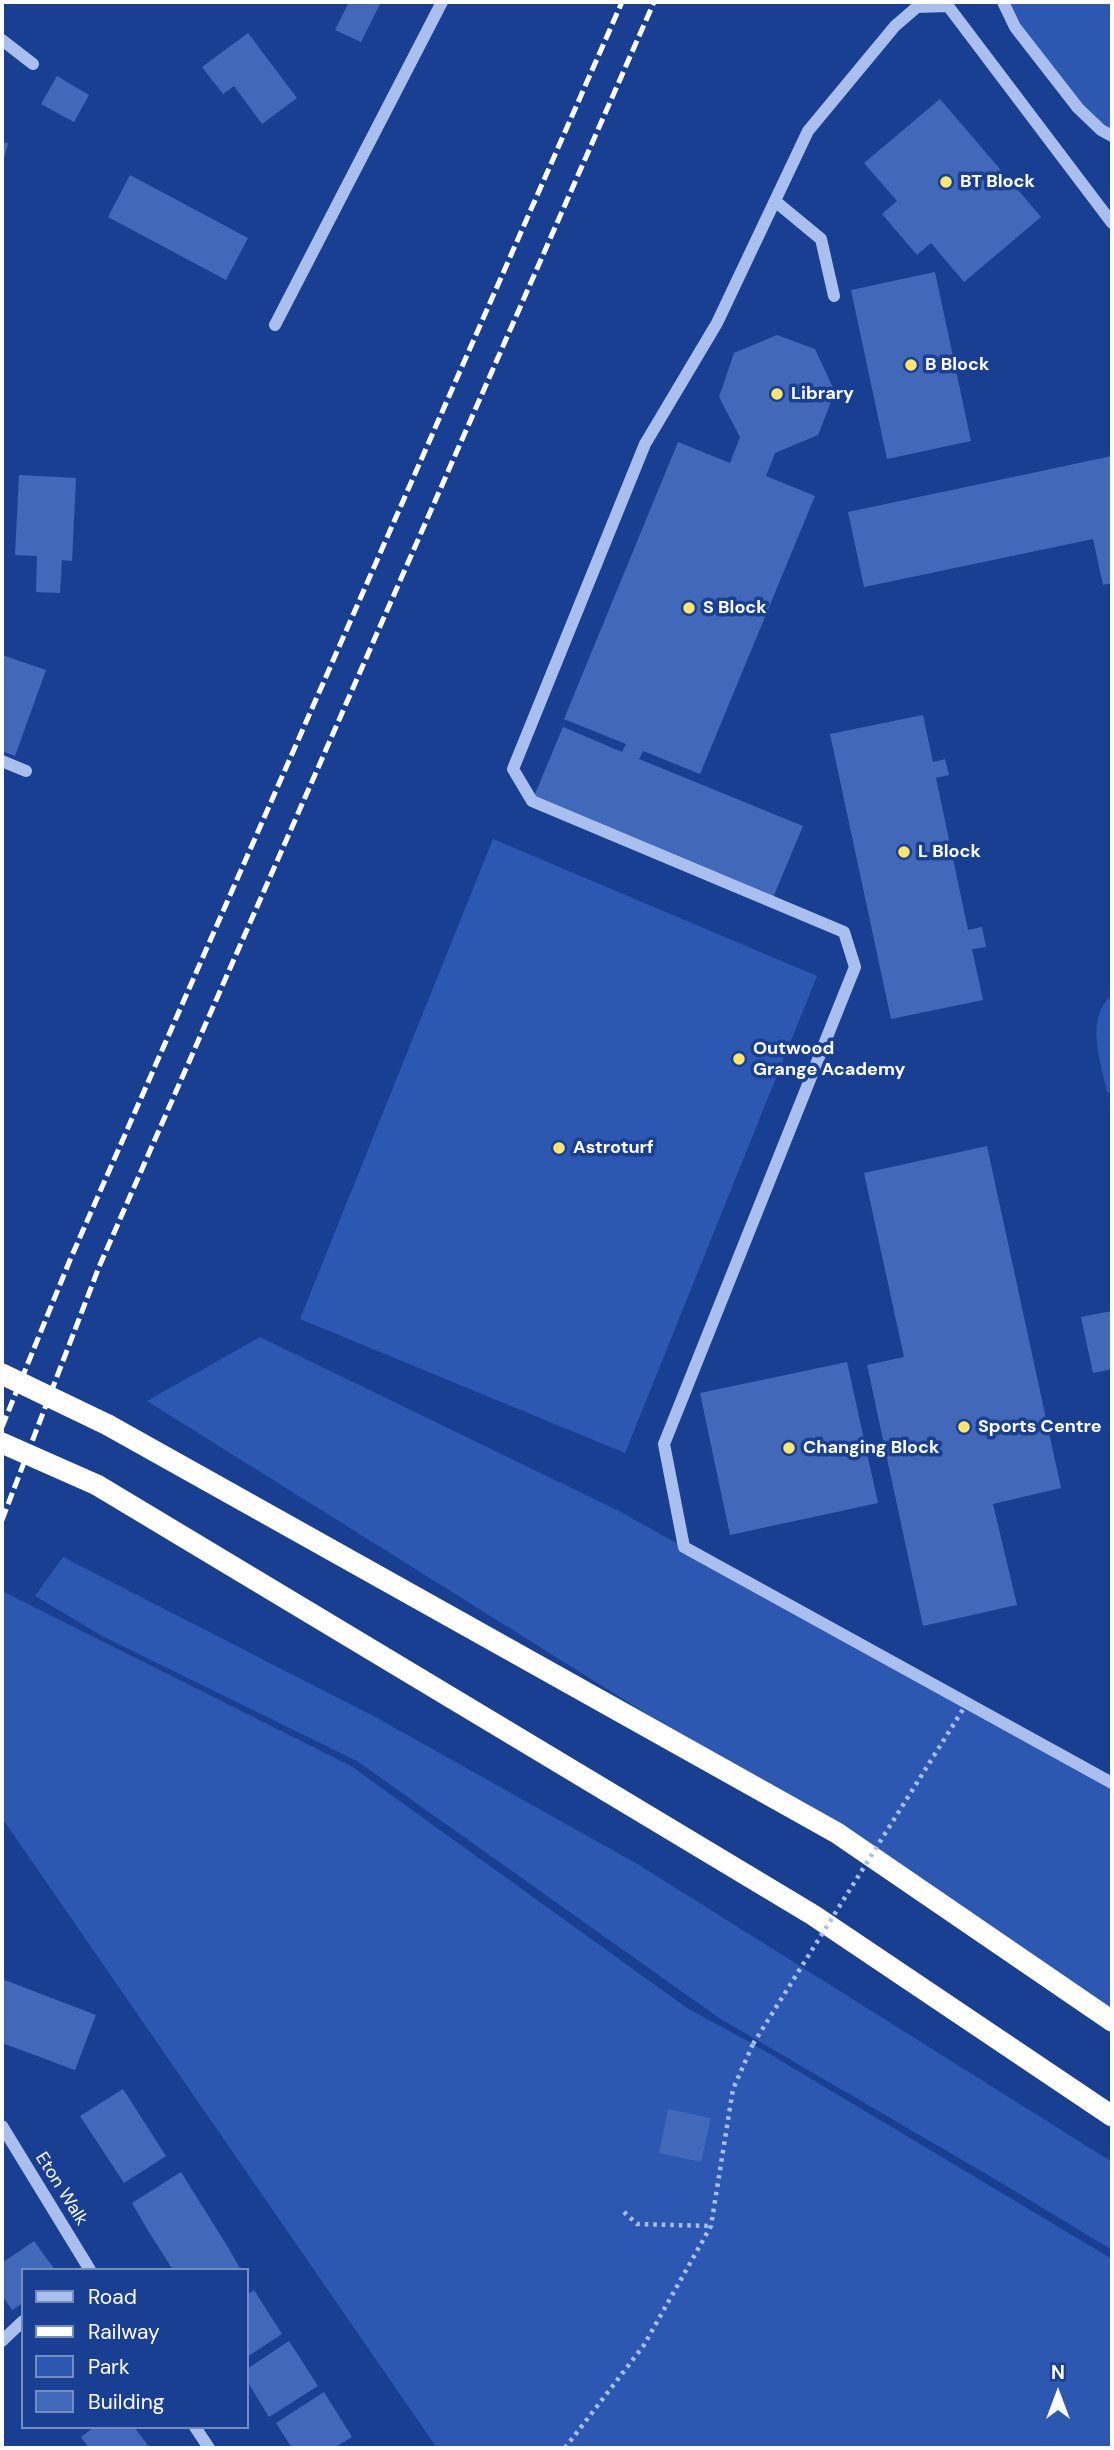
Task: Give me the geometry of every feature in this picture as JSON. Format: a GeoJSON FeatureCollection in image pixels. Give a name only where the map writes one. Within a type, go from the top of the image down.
{"type":"FeatureCollection","features":[{"type":"Feature","properties":{"kind":"highway"},"geometry":{"type":"LineString","coordinates":[[2,1374],[108,1424],[836,1833],[1112,2021]]}},
{"type":"Feature","properties":{"kind":"highway"},"geometry":{"type":"LineString","coordinates":[[2,1443],[97,1485],[813,1915],[1112,2116]]}},
{"type":"Feature","properties":{"kind":"street"},"geometry":{"type":"LineString","coordinates":[[275,325],[442,2]]}},
{"type":"Feature","properties":{"kind":"street"},"geometry":{"type":"LineString","coordinates":[[1003,2],[1015,27],[1078,108],[1101,130],[1112,136]]}},
{"type":"Feature","properties":{"kind":"street"},"geometry":{"type":"LineString","coordinates":[[1112,223],[948,6],[916,7],[895,26],[808,131],[718,323],[645,444],[513,769],[532,801],[844,932],[855,967],[664,1444],[684,1547],[1112,1783]]}},
{"type":"Feature","properties":{"kind":"street"},"geometry":{"type":"LineString","coordinates":[[2,40],[33,64]]}},
{"type":"Feature","properties":{"kind":"street"},"geometry":{"type":"LineString","coordinates":[[775,201],[821,239],[834,296]]}},
{"type":"Feature","properties":{"kind":"street"},"geometry":{"type":"LineString","coordinates":[[2,761],[26,771]]}},
{"type":"Feature","properties":{"kind":"street","name":"Eton Walk"},"geometry":{"type":"LineString","coordinates":[[2,2126],[89,2268]]}},
{"type":"Feature","properties":{"kind":"street"},"geometry":{"type":"LineString","coordinates":[[2,2341],[21,2323]]}},
{"type":"Feature","properties":{"kind":"street"},"geometry":{"type":"LineString","coordinates":[[196,2429],[209,2448]]}},
{"type":"Feature","properties":{"kind":"path"},"geometry":{"type":"LineString","coordinates":[[565,2448],[644,2345],[710,2226],[733,2089],[753,2044],[967,1703]]}},
{"type":"Feature","properties":{"kind":"path"},"geometry":{"type":"LineString","coordinates":[[624,2212],[637,2224],[710,2226]]}},
{"type":"Feature","properties":{"kind":"green space"},"geometry":{"type":"Polygon","coordinates":[[[1003,2],[1112,2],[1112,136],[1101,130],[1003,2]]]}},
{"type":"Feature","properties":{"kind":"green space","name":"Astroturf"},"geometry":{"type":"Polygon","coordinates":[[[493,839],[817,976],[625,1453],[300,1319],[493,839]]]}},
{"type":"Feature","properties":{"kind":"green space"},"geometry":{"type":"Polygon","coordinates":[[[1112,995],[1112,1092],[1107,1092],[1097,1028],[1104,1005],[1112,995]]]}},
{"type":"Feature","properties":{"kind":"green space"},"geometry":{"type":"Polygon","coordinates":[[[260,1337],[619,1511],[1112,1786],[1112,2021],[837,1833],[147,1401],[260,1337]]]}},
{"type":"Feature","properties":{"kind":"green space"},"geometry":{"type":"Polygon","coordinates":[[[63,1557],[379,1719],[639,1865],[1112,2162],[1112,2250],[719,2018],[357,1761],[102,1636],[35,1596],[63,1557]]]}},
{"type":"Feature","properties":{"kind":"green space"},"geometry":{"type":"Polygon","coordinates":[[[2,1591],[351,1766],[687,2008],[753,2044],[1112,2259],[1112,2448],[437,2448],[2,1818],[2,1591]]]}},
{"type":"Feature","properties":{"kind":"building"},"geometry":{"type":"Polygon","coordinates":[[[349,2],[381,2],[361,42],[335,30],[349,2]]]}},
{"type":"Feature","properties":{"kind":"building"},"geometry":{"type":"Polygon","coordinates":[[[248,33],[297,98],[262,124],[234,86],[223,94],[202,67],[248,33]]]}},
{"type":"Feature","properties":{"kind":"building"},"geometry":{"type":"Polygon","coordinates":[[[57,76],[89,95],[74,122],[41,104],[57,76]]]}},
{"type":"Feature","properties":{"kind":"building","name":"BT Block"},"geometry":{"type":"Polygon","coordinates":[[[940,99],[1041,217],[964,282],[931,243],[917,255],[882,214],[897,201],[864,163],[940,99]]]}},
{"type":"Feature","properties":{"kind":"building"},"geometry":{"type":"Polygon","coordinates":[[[2,142],[8,143],[3,163],[2,163],[2,142]]]}},
{"type":"Feature","properties":{"kind":"building"},"geometry":{"type":"Polygon","coordinates":[[[130,175],[248,238],[226,280],[108,217],[130,175]]]}},
{"type":"Feature","properties":{"kind":"building","name":"B Block"},"geometry":{"type":"Polygon","coordinates":[[[935,272],[971,441],[887,459],[851,290],[935,272]]]}},
{"type":"Feature","properties":{"kind":"building"},"geometry":{"type":"Polygon","coordinates":[[[777,335],[815,349],[835,392],[818,435],[775,453],[766,476],[815,496],[700,774],[643,751],[639,759],[803,826],[772,900],[532,801],[563,727],[622,752],[626,744],[564,719],[678,442],[730,463],[740,437],[719,397],[734,353],[777,335]]]}},
{"type":"Feature","properties":{"kind":"building"},"geometry":{"type":"Polygon","coordinates":[[[1112,456],[1112,583],[1103,585],[1093,539],[864,587],[848,512],[1112,456]]]}},
{"type":"Feature","properties":{"kind":"building"},"geometry":{"type":"Polygon","coordinates":[[[19,475],[76,478],[72,561],[62,560],[60,593],[36,592],[37,556],[15,555],[19,475]]]}},
{"type":"Feature","properties":{"kind":"building"},"geometry":{"type":"Polygon","coordinates":[[[2,655],[46,670],[15,756],[2,751],[2,655]]]}},
{"type":"Feature","properties":{"kind":"building","name":"L Block"},"geometry":{"type":"Polygon","coordinates":[[[923,715],[933,762],[945,759],[949,775],[936,778],[968,930],[982,927],[986,947],[972,949],[983,1000],[891,1019],[830,734],[923,715]]]}},
{"type":"Feature","properties":{"kind":"building","name":"Sports Centre"},"geometry":{"type":"Polygon","coordinates":[[[987,1146],[1061,1488],[993,1504],[1017,1605],[923,1626],[867,1365],[904,1357],[864,1173],[987,1146]]]}},
{"type":"Feature","properties":{"kind":"building"},"geometry":{"type":"Polygon","coordinates":[[[1112,1311],[1112,1369],[1093,1373],[1081,1317],[1112,1311]]]}},
{"type":"Feature","properties":{"kind":"building","name":"Changing Block"},"geometry":{"type":"Polygon","coordinates":[[[847,1362],[878,1503],[730,1535],[700,1393],[847,1362]]]}},
{"type":"Feature","properties":{"kind":"building"},"geometry":{"type":"Polygon","coordinates":[[[2,1979],[96,2015],[75,2070],[2,2043],[2,1979]]]}},
{"type":"Feature","properties":{"kind":"building"},"geometry":{"type":"Polygon","coordinates":[[[123,2089],[166,2156],[124,2183],[80,2116],[123,2089]]]}},
{"type":"Feature","properties":{"kind":"building"},"geometry":{"type":"Polygon","coordinates":[[[668,2109],[711,2118],[701,2162],[659,2153],[668,2109]]]}},
{"type":"Feature","properties":{"kind":"building"},"geometry":{"type":"Polygon","coordinates":[[[181,2172],[240,2268],[172,2268],[132,2203],[181,2172]]]}},
{"type":"Feature","properties":{"kind":"building"},"geometry":{"type":"Polygon","coordinates":[[[34,2241],[54,2268],[21,2268],[21,2304],[12,2310],[2,2295],[2,2263],[34,2241]]]}},
{"type":"Feature","properties":{"kind":"building"},"geometry":{"type":"Polygon","coordinates":[[[254,2290],[282,2334],[248,2356],[248,2294],[254,2290]]]}},
{"type":"Feature","properties":{"kind":"building"},"geometry":{"type":"Polygon","coordinates":[[[289,2341],[318,2386],[269,2417],[248,2383],[248,2368],[289,2341]]]}},
{"type":"Feature","properties":{"kind":"building"},"geometry":{"type":"Polygon","coordinates":[[[324,2392],[352,2437],[334,2448],[292,2448],[276,2423],[324,2392]]]}},
{"type":"Feature","properties":{"kind":"building"},"geometry":{"type":"Polygon","coordinates":[[[91,2429],[136,2429],[150,2448],[89,2448],[81,2437],[91,2429]]]}},
{"type":"Feature","properties":{"kind":"railway"},"geometry":{"type":"LineString","coordinates":[[2,1427],[70,1260],[622,2]]}},
{"type":"Feature","properties":{"kind":"railway"},"geometry":{"type":"LineString","coordinates":[[2,1520],[99,1267],[654,2]]}},
{"type":"Feature","properties":{"kind":"place","name":"BT Block"},"geometry":{"type":"Point","coordinates":[946,182]}},
{"type":"Feature","properties":{"kind":"place","name":"B Block"},"geometry":{"type":"Point","coordinates":[911,365]}},
{"type":"Feature","properties":{"kind":"place","name":"Library"},"geometry":{"type":"Point","coordinates":[777,394]}},
{"type":"Feature","properties":{"kind":"place","name":"S Block"},"geometry":{"type":"Point","coordinates":[689,608]}},
{"type":"Feature","properties":{"kind":"place","name":"L Block"},"geometry":{"type":"Point","coordinates":[904,852]}},
{"type":"Feature","properties":{"kind":"place","name":"Outwood Grange Academy"},"geometry":{"type":"Point","coordinates":[739,1059]}},
{"type":"Feature","properties":{"kind":"place","name":"Astroturf"},"geometry":{"type":"Point","coordinates":[559,1148]}},
{"type":"Feature","properties":{"kind":"place","name":"Sports Centre"},"geometry":{"type":"Point","coordinates":[964,1427]}},
{"type":"Feature","properties":{"kind":"place","name":"Changing Block"},"geometry":{"type":"Point","coordinates":[789,1448]}}]}
